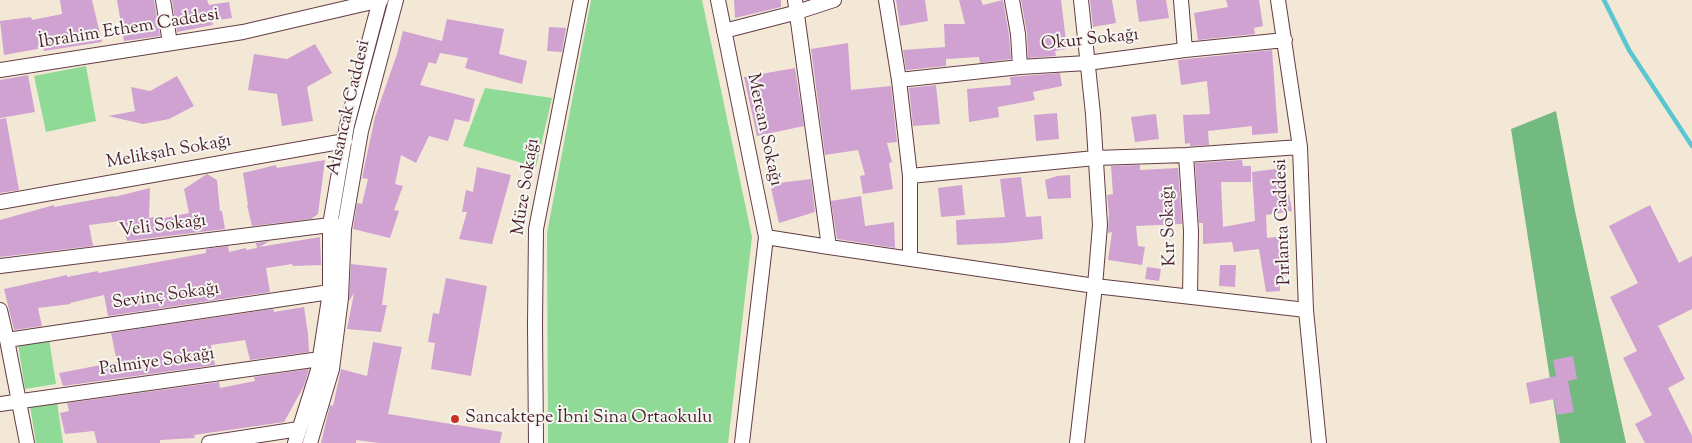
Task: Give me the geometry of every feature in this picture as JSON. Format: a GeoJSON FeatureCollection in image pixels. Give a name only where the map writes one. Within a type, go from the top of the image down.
{"type":"FeatureCollection","features":[{"type":"Feature","properties":{"kind":"street"},"geometry":{"type":"LineString","coordinates":[[163,0],[170,43]]}},
{"type":"Feature","properties":{"kind":"street","name":"İbrahim Ethem Caddesi"},"geometry":{"type":"LineString","coordinates":[[0,70],[243,32],[381,0]]}},
{"type":"Feature","properties":{"kind":"street","name":"Alsancak Caddesi"},"geometry":{"type":"LineString","coordinates":[[295,443],[320,360],[330,292],[330,225],[347,125],[381,0]]}},
{"type":"Feature","properties":{"kind":"street","name":"Alsancak Caddesi"},"geometry":{"type":"LineString","coordinates":[[310,443],[332,370],[341,298],[345,226],[360,131],[396,0]]}},
{"type":"Feature","properties":{"kind":"street","name":"Müze Sokağı"},"geometry":{"type":"LineString","coordinates":[[536,443],[534,325],[536,230],[581,0]]}},
{"type":"Feature","properties":{"kind":"street","name":"Mercan Sokağı"},"geometry":{"type":"LineString","coordinates":[[718,0],[766,237],[742,443]]}},
{"type":"Feature","properties":{"kind":"street"},"geometry":{"type":"LineString","coordinates":[[724,31],[796,6],[834,0]]}},
{"type":"Feature","properties":{"kind":"street"},"geometry":{"type":"LineString","coordinates":[[886,0],[899,80],[910,176],[910,259]]}},
{"type":"Feature","properties":{"kind":"street"},"geometry":{"type":"LineString","coordinates":[[1012,0],[1018,34],[1020,66]]}},
{"type":"Feature","properties":{"kind":"street"},"geometry":{"type":"LineString","coordinates":[[1077,443],[1100,225],[1093,114],[1081,0]]}},
{"type":"Feature","properties":{"kind":"street"},"geometry":{"type":"LineString","coordinates":[[1180,0],[1185,50]]}},
{"type":"Feature","properties":{"kind":"street","name":"Pırlanta Caddesi"},"geometry":{"type":"LineString","coordinates":[[1278,0],[1300,147],[1306,310],[1319,443]]}},
{"type":"Feature","properties":{"kind":"street"},"geometry":{"type":"LineString","coordinates":[[796,6],[828,247]]}},
{"type":"Feature","properties":{"kind":"street","name":"Okur Sokağı"},"geometry":{"type":"LineString","coordinates":[[899,80],[1020,66],[1087,63],[1185,50],[1285,40]]}},
{"type":"Feature","properties":{"kind":"street","name":"Melikşah Sokağı"},"geometry":{"type":"LineString","coordinates":[[0,202],[344,141]]}},
{"type":"Feature","properties":{"kind":"street"},"geometry":{"type":"LineString","coordinates":[[910,176],[1095,158],[1186,155],[1300,147]]}},
{"type":"Feature","properties":{"kind":"street","name":"Kır Sokağı"},"geometry":{"type":"LineString","coordinates":[[1186,155],[1191,231],[1190,297]]}},
{"type":"Feature","properties":{"kind":"street"},"geometry":{"type":"LineString","coordinates":[[330,225],[345,226]]}},
{"type":"Feature","properties":{"kind":"street","name":"Veli Sokağı"},"geometry":{"type":"LineString","coordinates":[[0,266],[330,225]]}},
{"type":"Feature","properties":{"kind":"street"},"geometry":{"type":"LineString","coordinates":[[766,237],[1095,286],[1306,310]]}},
{"type":"Feature","properties":{"kind":"street","name":"Sevinç Sokağı"},"geometry":{"type":"LineString","coordinates":[[8,340],[330,292]]}},
{"type":"Feature","properties":{"kind":"street"},"geometry":{"type":"LineString","coordinates":[[0,310],[8,340],[27,443]]}},
{"type":"Feature","properties":{"kind":"street","name":"Palmiye Sokağı"},"geometry":{"type":"LineString","coordinates":[[0,404],[320,360]]}},
{"type":"Feature","properties":{"kind":"street"},"geometry":{"type":"LineString","coordinates":[[209,443],[299,429]]}},
{"type":"Feature","properties":{"kind":"green space"},"geometry":{"type":"Polygon","coordinates":[[[591,0],[702,0],[752,237],[728,443],[548,443],[547,233],[591,0]]]}},
{"type":"Feature","properties":{"kind":"green space"},"geometry":{"type":"Polygon","coordinates":[[[86,66],[96,121],[46,132],[34,76],[86,66]]]}},
{"type":"Feature","properties":{"kind":"green space"},"geometry":{"type":"Polygon","coordinates":[[[485,88],[552,98],[536,167],[463,146],[485,88]]]}},
{"type":"Feature","properties":{"kind":"green space"},"geometry":{"type":"Polygon","coordinates":[[[1556,111],[1575,211],[1626,443],[1560,443],[1511,129],[1556,111]]]}},
{"type":"Feature","properties":{"kind":"green space"},"geometry":{"type":"Polygon","coordinates":[[[49,339],[56,384],[25,389],[18,344],[49,339]]]}},
{"type":"Feature","properties":{"kind":"green space"},"geometry":{"type":"Polygon","coordinates":[[[57,402],[63,443],[36,443],[30,406],[57,402]]]}},
{"type":"Feature","properties":{"kind":"building"},"geometry":{"type":"Polygon","coordinates":[[[60,0],[92,0],[102,42],[44,51],[43,48],[4,55],[0,21],[31,17],[32,20],[62,14],[60,0]]]}},
{"type":"Feature","properties":{"kind":"building"},"geometry":{"type":"Polygon","coordinates":[[[117,0],[154,0],[160,36],[124,41],[117,0]]]}},
{"type":"Feature","properties":{"kind":"building"},"geometry":{"type":"Polygon","coordinates":[[[172,0],[207,0],[209,5],[229,2],[232,18],[212,21],[213,25],[177,32],[172,0]]]}},
{"type":"Feature","properties":{"kind":"building"},"geometry":{"type":"Polygon","coordinates":[[[734,0],[781,0],[781,7],[735,18],[734,0]]]}},
{"type":"Feature","properties":{"kind":"building"},"geometry":{"type":"Polygon","coordinates":[[[896,0],[925,0],[928,21],[900,26],[896,0]]]}},
{"type":"Feature","properties":{"kind":"building"},"geometry":{"type":"Polygon","coordinates":[[[959,0],[981,0],[983,5],[1003,0],[1011,59],[980,63],[979,57],[946,59],[946,66],[906,70],[903,50],[945,47],[944,24],[965,24],[959,0]]]}},
{"type":"Feature","properties":{"kind":"building"},"geometry":{"type":"Polygon","coordinates":[[[1021,0],[1061,0],[1067,49],[1055,51],[1056,56],[1028,58],[1027,33],[1021,0]]]}},
{"type":"Feature","properties":{"kind":"building"},"geometry":{"type":"Polygon","coordinates":[[[1090,0],[1112,0],[1116,23],[1093,27],[1090,0]]]}},
{"type":"Feature","properties":{"kind":"building"},"geometry":{"type":"Polygon","coordinates":[[[1136,0],[1166,0],[1169,18],[1139,22],[1136,0]]]}},
{"type":"Feature","properties":{"kind":"building"},"geometry":{"type":"Polygon","coordinates":[[[1226,0],[1259,0],[1263,26],[1254,28],[1255,34],[1198,40],[1194,13],[1228,7],[1226,0]]]}},
{"type":"Feature","properties":{"kind":"building"},"geometry":{"type":"Polygon","coordinates":[[[447,19],[504,29],[499,54],[527,61],[522,84],[465,68],[468,58],[440,53],[436,64],[429,62],[420,85],[475,99],[469,122],[455,119],[448,141],[429,136],[416,163],[401,155],[395,184],[403,186],[394,210],[399,211],[390,238],[353,229],[357,203],[362,204],[368,179],[362,178],[375,117],[403,31],[442,41],[447,19]]]}},
{"type":"Feature","properties":{"kind":"building"},"geometry":{"type":"Polygon","coordinates":[[[549,27],[566,28],[562,52],[547,51],[549,27]]]}},
{"type":"Feature","properties":{"kind":"building"},"geometry":{"type":"Polygon","coordinates":[[[848,43],[851,90],[891,86],[897,142],[887,143],[892,162],[889,163],[893,189],[863,194],[860,176],[865,175],[858,150],[825,155],[811,49],[848,43]]]}},
{"type":"Feature","properties":{"kind":"building"},"geometry":{"type":"Polygon","coordinates":[[[315,44],[332,73],[307,87],[313,121],[282,126],[277,94],[248,90],[254,54],[287,59],[315,44]]]}},
{"type":"Feature","properties":{"kind":"building"},"geometry":{"type":"Polygon","coordinates":[[[1272,50],[1278,133],[1252,135],[1252,126],[1208,131],[1209,145],[1190,146],[1190,143],[1185,144],[1183,115],[1210,114],[1207,81],[1181,85],[1178,60],[1272,50]]]}},
{"type":"Feature","properties":{"kind":"building"},"geometry":{"type":"Polygon","coordinates":[[[795,68],[804,126],[757,136],[744,77],[795,68]]]}},
{"type":"Feature","properties":{"kind":"building"},"geometry":{"type":"Polygon","coordinates":[[[1060,73],[1062,86],[1033,92],[1035,100],[998,107],[999,117],[969,122],[967,89],[1011,85],[1010,77],[1060,73]]]}},
{"type":"Feature","properties":{"kind":"building"},"geometry":{"type":"Polygon","coordinates":[[[28,75],[35,112],[0,118],[0,80],[28,75]]]}},
{"type":"Feature","properties":{"kind":"building"},"geometry":{"type":"Polygon","coordinates":[[[177,76],[194,106],[169,119],[143,124],[108,116],[135,111],[131,87],[150,91],[177,76]]]}},
{"type":"Feature","properties":{"kind":"building"},"geometry":{"type":"Polygon","coordinates":[[[936,85],[940,124],[913,126],[909,88],[936,85]]]}},
{"type":"Feature","properties":{"kind":"building"},"geometry":{"type":"Polygon","coordinates":[[[1057,113],[1059,139],[1036,141],[1034,115],[1057,113]]]}},
{"type":"Feature","properties":{"kind":"building"},"geometry":{"type":"Polygon","coordinates":[[[1156,114],[1159,139],[1135,142],[1131,117],[1156,114]]]}},
{"type":"Feature","properties":{"kind":"building"},"geometry":{"type":"Polygon","coordinates":[[[6,118],[19,190],[0,193],[0,119],[6,118]]]}},
{"type":"Feature","properties":{"kind":"building"},"geometry":{"type":"Polygon","coordinates":[[[325,160],[318,214],[311,219],[252,226],[243,173],[276,165],[277,168],[325,160]]]}},
{"type":"Feature","properties":{"kind":"building"},"geometry":{"type":"Polygon","coordinates":[[[1242,160],[1243,166],[1251,166],[1251,182],[1221,182],[1223,227],[1255,221],[1252,172],[1282,168],[1286,194],[1289,194],[1292,211],[1266,215],[1267,238],[1284,236],[1287,276],[1279,277],[1280,291],[1266,292],[1259,249],[1234,252],[1232,242],[1203,244],[1203,223],[1199,223],[1195,163],[1242,160]]]}},
{"type":"Feature","properties":{"kind":"building"},"geometry":{"type":"Polygon","coordinates":[[[1140,165],[1140,170],[1178,168],[1182,224],[1136,226],[1138,246],[1145,247],[1142,265],[1108,260],[1112,232],[1108,233],[1109,213],[1107,195],[1113,194],[1111,166],[1140,165]]]}},
{"type":"Feature","properties":{"kind":"building"},"geometry":{"type":"Polygon","coordinates":[[[477,167],[511,175],[492,244],[459,239],[467,212],[462,212],[466,190],[473,192],[477,167]]]}},
{"type":"Feature","properties":{"kind":"building"},"geometry":{"type":"Polygon","coordinates":[[[207,174],[217,180],[220,211],[222,211],[225,229],[127,241],[121,221],[89,225],[93,246],[0,257],[0,220],[54,205],[54,207],[114,197],[150,188],[149,218],[154,217],[154,220],[189,213],[184,189],[207,174]]]}},
{"type":"Feature","properties":{"kind":"building"},"geometry":{"type":"Polygon","coordinates":[[[1070,175],[1071,198],[1048,199],[1045,180],[1057,176],[1070,175]]]}},
{"type":"Feature","properties":{"kind":"building"},"geometry":{"type":"Polygon","coordinates":[[[1021,177],[1026,217],[1041,216],[1043,239],[957,245],[956,220],[1005,217],[1000,179],[1021,177]]]}},
{"type":"Feature","properties":{"kind":"building"},"geometry":{"type":"Polygon","coordinates":[[[811,179],[815,212],[779,223],[770,184],[811,179]]]}},
{"type":"Feature","properties":{"kind":"building"},"geometry":{"type":"Polygon","coordinates":[[[962,185],[965,215],[941,217],[938,188],[962,185]]]}},
{"type":"Feature","properties":{"kind":"building"},"geometry":{"type":"Polygon","coordinates":[[[861,196],[865,226],[894,222],[895,248],[837,239],[831,201],[861,196]]]}},
{"type":"Feature","properties":{"kind":"building"},"geometry":{"type":"Polygon","coordinates":[[[1650,205],[1679,263],[1692,256],[1692,309],[1658,326],[1685,379],[1668,388],[1692,436],[1692,443],[1645,443],[1635,424],[1652,415],[1623,358],[1637,351],[1610,297],[1638,283],[1609,226],[1650,205]]]}},
{"type":"Feature","properties":{"kind":"building"},"geometry":{"type":"Polygon","coordinates":[[[320,237],[321,265],[293,266],[292,264],[266,268],[270,292],[108,316],[104,295],[71,304],[38,308],[42,326],[14,330],[4,289],[67,275],[67,277],[98,271],[98,273],[206,253],[206,249],[228,246],[229,252],[246,248],[246,250],[257,248],[256,243],[270,241],[259,247],[320,237]]]}},
{"type":"Feature","properties":{"kind":"building"},"geometry":{"type":"Polygon","coordinates":[[[351,264],[387,268],[382,305],[387,305],[381,332],[347,329],[354,293],[349,301],[351,264]]]}},
{"type":"Feature","properties":{"kind":"building"},"geometry":{"type":"Polygon","coordinates":[[[1220,265],[1236,265],[1235,287],[1219,286],[1220,265]]]}},
{"type":"Feature","properties":{"kind":"building"},"geometry":{"type":"Polygon","coordinates":[[[1147,267],[1161,269],[1159,281],[1145,279],[1147,267]]]}},
{"type":"Feature","properties":{"kind":"building"},"geometry":{"type":"Polygon","coordinates":[[[446,278],[487,286],[471,376],[431,369],[435,343],[428,342],[433,313],[439,314],[446,278]]]}},
{"type":"Feature","properties":{"kind":"building"},"geometry":{"type":"Polygon","coordinates":[[[304,307],[309,352],[250,360],[245,340],[211,345],[215,365],[63,386],[59,373],[117,362],[111,333],[273,309],[274,312],[304,307]]]}},
{"type":"Feature","properties":{"kind":"building"},"geometry":{"type":"Polygon","coordinates":[[[373,342],[402,347],[388,414],[502,432],[500,443],[380,443],[356,440],[356,443],[321,443],[330,405],[333,406],[341,369],[367,376],[373,342]]]}},
{"type":"Feature","properties":{"kind":"building"},"geometry":{"type":"Polygon","coordinates":[[[1573,356],[1577,379],[1568,381],[1574,412],[1557,415],[1554,399],[1530,404],[1526,383],[1556,376],[1553,360],[1573,356]]]}},
{"type":"Feature","properties":{"kind":"building"},"geometry":{"type":"Polygon","coordinates":[[[309,369],[304,386],[284,422],[194,435],[195,438],[160,440],[160,443],[97,443],[94,431],[65,434],[60,413],[69,411],[67,403],[219,382],[220,388],[255,381],[254,377],[309,369]]]}},
{"type":"Feature","properties":{"kind":"waterway"},"geometry":{"type":"LineString","coordinates":[[1604,0],[1629,50],[1692,146]]}},
{"type":"Feature","properties":{"kind":"place","name":"Sancaktepe İbni Sina Ortaokulu"},"geometry":{"type":"Point","coordinates":[455,419]}}]}
